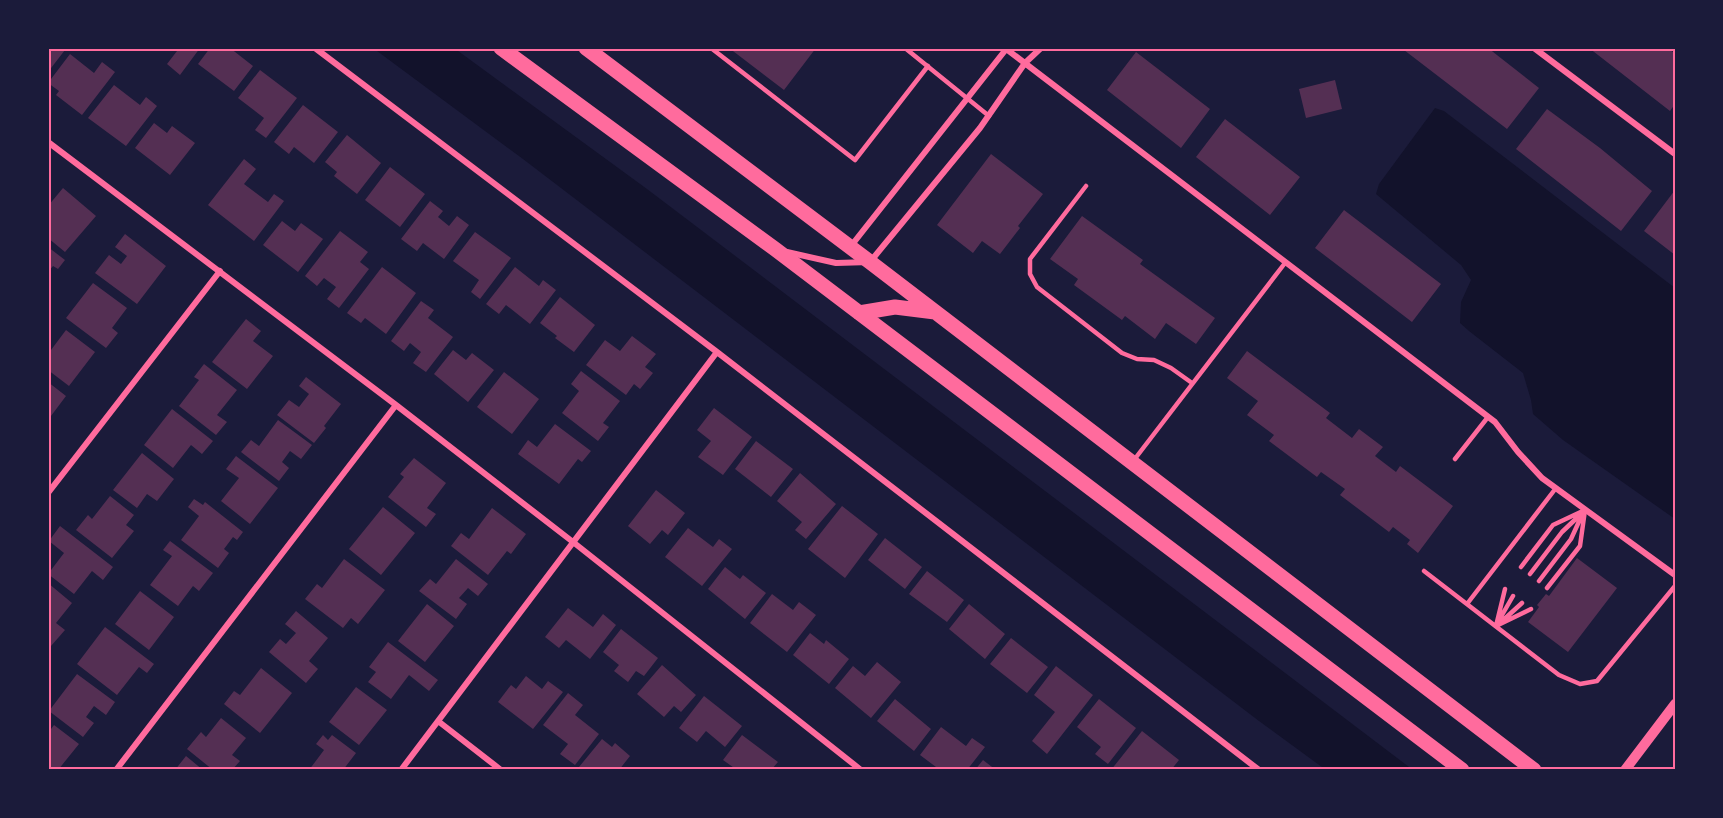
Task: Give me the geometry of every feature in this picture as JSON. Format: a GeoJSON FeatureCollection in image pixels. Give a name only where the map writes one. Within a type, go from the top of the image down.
{"type":"FeatureCollection","features":[{"type":"Feature","properties":{"kind":"main road"},"geometry":{"type":"LineString","coordinates":[[501,48],[775,249],[1462,770]]}},
{"type":"Feature","properties":{"kind":"main road"},"geometry":{"type":"LineString","coordinates":[[586,48],[870,262],[1534,770]]}},
{"type":"Feature","properties":{"kind":"main road"},"geometry":{"type":"LineString","coordinates":[[859,313],[895,307],[935,312]]}},
{"type":"Feature","properties":{"kind":"street"},"geometry":{"type":"LineString","coordinates":[[315,48],[717,352],[1259,770]]}},
{"type":"Feature","properties":{"kind":"street"},"geometry":{"type":"LineString","coordinates":[[850,247],[1006,48],[1495,422],[1542,478],[1675,575]]}},
{"type":"Feature","properties":{"kind":"street"},"geometry":{"type":"LineString","coordinates":[[775,249],[836,263],[870,262],[989,116],[1025,63],[1041,48]]}},
{"type":"Feature","properties":{"kind":"street"},"geometry":{"type":"LineString","coordinates":[[1248,48],[1287,48]]}},
{"type":"Feature","properties":{"kind":"street"},"geometry":{"type":"LineString","coordinates":[[1534,48],[1675,154]]}},
{"type":"Feature","properties":{"kind":"street"},"geometry":{"type":"LineString","coordinates":[[48,142],[396,405],[861,770]]}},
{"type":"Feature","properties":{"kind":"street"},"geometry":{"type":"LineString","coordinates":[[48,493],[219,271]]}},
{"type":"Feature","properties":{"kind":"street"},"geometry":{"type":"LineString","coordinates":[[401,770],[717,352]]}},
{"type":"Feature","properties":{"kind":"street"},"geometry":{"type":"LineString","coordinates":[[116,770],[396,405]]}},
{"type":"Feature","properties":{"kind":"street"},"geometry":{"type":"LineString","coordinates":[[1625,770],[1675,704]]}},
{"type":"Feature","properties":{"kind":"street"},"geometry":{"type":"LineString","coordinates":[[438,721],[501,770]]}},
{"type":"Feature","properties":{"kind":"lane"},"geometry":{"type":"LineString","coordinates":[[711,48],[855,160],[928,66]]}},
{"type":"Feature","properties":{"kind":"lane"},"geometry":{"type":"LineString","coordinates":[[905,48],[989,116]]}},
{"type":"Feature","properties":{"kind":"lane"},"geometry":{"type":"LineString","coordinates":[[1086,186],[1030,259],[1030,274],[1037,287],[1122,353],[1137,359],[1154,360],[1171,368],[1192,383]]}},
{"type":"Feature","properties":{"kind":"lane"},"geometry":{"type":"LineString","coordinates":[[1132,462],[1285,262]]}},
{"type":"Feature","properties":{"kind":"lane"},"geometry":{"type":"LineString","coordinates":[[1455,459],[1488,417]]}},
{"type":"Feature","properties":{"kind":"lane"},"geometry":{"type":"LineString","coordinates":[[1467,604],[1556,488]]}},
{"type":"Feature","properties":{"kind":"lane"},"geometry":{"type":"LineString","coordinates":[[1521,567],[1553,525],[1585,510]]}},
{"type":"Feature","properties":{"kind":"lane"},"geometry":{"type":"LineString","coordinates":[[1530,574],[1562,532],[1585,510]]}},
{"type":"Feature","properties":{"kind":"lane"},"geometry":{"type":"LineString","coordinates":[[1539,581],[1571,539],[1585,510]]}},
{"type":"Feature","properties":{"kind":"lane"},"geometry":{"type":"LineString","coordinates":[[1547,588],[1581,546],[1585,510]]}},
{"type":"Feature","properties":{"kind":"lane"},"geometry":{"type":"LineString","coordinates":[[1424,571],[1559,675],[1580,684],[1597,681],[1675,586]]}},
{"type":"Feature","properties":{"kind":"lane"},"geometry":{"type":"LineString","coordinates":[[1496,626],[1505,589]]}},
{"type":"Feature","properties":{"kind":"lane"},"geometry":{"type":"LineString","coordinates":[[1496,626],[1514,596]]}},
{"type":"Feature","properties":{"kind":"lane"},"geometry":{"type":"LineString","coordinates":[[1496,626],[1522,603]]}},
{"type":"Feature","properties":{"kind":"lane"},"geometry":{"type":"LineString","coordinates":[[1496,626],[1531,609]]}},
{"type":"Feature","properties":{"kind":"shaded area"},"geometry":{"type":"Polygon","coordinates":[[[373,48],[454,48],[647,189],[1413,770],[1326,770],[523,159],[373,48]]]}},
{"type":"Feature","properties":{"kind":"shaded area"},"geometry":{"type":"Polygon","coordinates":[[[1435,108],[1444,111],[1675,288],[1675,519],[1563,440],[1533,414],[1523,373],[1460,323],[1461,302],[1471,280],[1461,265],[1376,194],[1379,184],[1435,108]]]}},
{"type":"Feature","properties":{"kind":"building"},"geometry":{"type":"Polygon","coordinates":[[[48,48],[65,50],[48,72],[48,48]]]}},
{"type":"Feature","properties":{"kind":"building"},"geometry":{"type":"Polygon","coordinates":[[[174,48],[200,48],[180,75],[167,64],[177,51],[174,48]]]}},
{"type":"Feature","properties":{"kind":"building"},"geometry":{"type":"Polygon","coordinates":[[[210,48],[230,48],[253,66],[234,91],[198,64],[210,48]]]}},
{"type":"Feature","properties":{"kind":"building"},"geometry":{"type":"Polygon","coordinates":[[[729,48],[816,48],[784,90],[729,48]]]}},
{"type":"Feature","properties":{"kind":"building"},"geometry":{"type":"Polygon","coordinates":[[[1405,48],[1488,48],[1539,88],[1507,129],[1404,50],[1405,48]]]}},
{"type":"Feature","properties":{"kind":"building"},"geometry":{"type":"Polygon","coordinates":[[[1589,48],[1668,48],[1675,54],[1675,104],[1670,111],[1589,48]]]}},
{"type":"Feature","properties":{"kind":"building"},"geometry":{"type":"Polygon","coordinates":[[[1136,52],[1210,109],[1181,148],[1107,90],[1136,52]]]}},
{"type":"Feature","properties":{"kind":"building"},"geometry":{"type":"Polygon","coordinates":[[[70,54],[94,73],[102,62],[115,72],[82,115],[56,95],[59,91],[48,83],[70,54]]]}},
{"type":"Feature","properties":{"kind":"building"},"geometry":{"type":"Polygon","coordinates":[[[260,70],[297,98],[266,138],[255,130],[264,118],[238,98],[260,70]]]}},
{"type":"Feature","properties":{"kind":"building"},"geometry":{"type":"Polygon","coordinates":[[[1335,80],[1342,109],[1306,118],[1299,89],[1335,80]]]}},
{"type":"Feature","properties":{"kind":"building"},"geometry":{"type":"Polygon","coordinates":[[[114,85],[140,105],[146,97],[157,106],[126,146],[88,118],[114,85]]]}},
{"type":"Feature","properties":{"kind":"building"},"geometry":{"type":"Polygon","coordinates":[[[303,105],[338,132],[314,163],[294,147],[289,154],[274,142],[303,105]]]}},
{"type":"Feature","properties":{"kind":"building"},"geometry":{"type":"Polygon","coordinates":[[[1547,109],[1600,148],[1652,191],[1621,231],[1516,149],[1547,109]]]}},
{"type":"Feature","properties":{"kind":"building"},"geometry":{"type":"Polygon","coordinates":[[[1225,119],[1300,177],[1270,215],[1196,157],[1225,119]]]}},
{"type":"Feature","properties":{"kind":"building"},"geometry":{"type":"Polygon","coordinates":[[[154,123],[167,133],[172,126],[195,143],[170,175],[135,148],[154,123]]]}},
{"type":"Feature","properties":{"kind":"building"},"geometry":{"type":"Polygon","coordinates":[[[347,135],[381,163],[357,194],[334,176],[337,172],[325,162],[347,135]]]}},
{"type":"Feature","properties":{"kind":"building"},"geometry":{"type":"Polygon","coordinates":[[[991,154],[1043,194],[1000,254],[982,241],[973,253],[937,225],[991,154]]]}},
{"type":"Feature","properties":{"kind":"building"},"geometry":{"type":"Polygon","coordinates":[[[244,159],[256,169],[244,184],[268,202],[274,194],[284,201],[254,241],[208,205],[244,159]]]}},
{"type":"Feature","properties":{"kind":"building"},"geometry":{"type":"Polygon","coordinates":[[[390,167],[425,194],[400,227],[365,200],[390,167]]]}},
{"type":"Feature","properties":{"kind":"building"},"geometry":{"type":"Polygon","coordinates":[[[63,188],[96,216],[65,252],[48,238],[48,206],[63,188]]]}},
{"type":"Feature","properties":{"kind":"building"},"geometry":{"type":"Polygon","coordinates":[[[1675,190],[1675,255],[1644,231],[1675,190]]]}},
{"type":"Feature","properties":{"kind":"building"},"geometry":{"type":"Polygon","coordinates":[[[430,201],[443,211],[438,217],[449,226],[457,216],[469,225],[444,259],[423,243],[417,251],[401,239],[430,201]]]}},
{"type":"Feature","properties":{"kind":"building"},"geometry":{"type":"Polygon","coordinates":[[[1344,210],[1441,284],[1412,322],[1315,248],[1344,210]]]}},
{"type":"Feature","properties":{"kind":"building"},"geometry":{"type":"Polygon","coordinates":[[[1082,216],[1143,260],[1140,264],[1215,318],[1196,344],[1166,323],[1155,339],[1125,316],[1122,320],[1074,285],[1078,279],[1050,259],[1082,216]]]}},
{"type":"Feature","properties":{"kind":"building"},"geometry":{"type":"Polygon","coordinates":[[[282,221],[295,231],[301,223],[323,239],[298,272],[263,245],[282,221]]]}},
{"type":"Feature","properties":{"kind":"building"},"geometry":{"type":"Polygon","coordinates":[[[340,231],[368,252],[360,262],[369,269],[339,308],[327,299],[336,287],[324,278],[317,286],[305,276],[340,231]]]}},
{"type":"Feature","properties":{"kind":"building"},"geometry":{"type":"Polygon","coordinates":[[[475,232],[511,258],[480,299],[471,292],[479,280],[453,261],[475,232]]]}},
{"type":"Feature","properties":{"kind":"building"},"geometry":{"type":"Polygon","coordinates":[[[125,234],[166,266],[137,304],[95,273],[109,255],[121,264],[127,256],[115,247],[125,234]]]}},
{"type":"Feature","properties":{"kind":"building"},"geometry":{"type":"Polygon","coordinates":[[[48,247],[65,260],[58,269],[53,266],[48,272],[48,247]]]}},
{"type":"Feature","properties":{"kind":"building"},"geometry":{"type":"Polygon","coordinates":[[[382,267],[416,293],[386,334],[365,318],[361,323],[347,313],[382,267]]]}},
{"type":"Feature","properties":{"kind":"building"},"geometry":{"type":"Polygon","coordinates":[[[515,267],[539,286],[543,280],[556,290],[530,324],[506,305],[499,314],[486,304],[515,267]]]}},
{"type":"Feature","properties":{"kind":"building"},"geometry":{"type":"Polygon","coordinates":[[[93,283],[127,308],[112,328],[118,333],[106,348],[66,318],[93,283]]]}},
{"type":"Feature","properties":{"kind":"building"},"geometry":{"type":"Polygon","coordinates":[[[560,297],[595,325],[574,352],[540,323],[560,297]]]}},
{"type":"Feature","properties":{"kind":"building"},"geometry":{"type":"Polygon","coordinates":[[[421,301],[434,310],[428,318],[453,337],[426,372],[413,363],[421,352],[410,343],[404,351],[391,341],[421,301]]]}},
{"type":"Feature","properties":{"kind":"building"},"geometry":{"type":"Polygon","coordinates":[[[246,319],[261,331],[253,341],[273,356],[247,389],[212,362],[246,319]]]}},
{"type":"Feature","properties":{"kind":"building"},"geometry":{"type":"Polygon","coordinates":[[[66,330],[95,352],[69,386],[48,370],[48,354],[66,330]]]}},
{"type":"Feature","properties":{"kind":"building"},"geometry":{"type":"Polygon","coordinates":[[[632,336],[656,354],[645,367],[653,373],[640,389],[634,384],[626,395],[586,365],[605,340],[620,351],[632,336]]]}},
{"type":"Feature","properties":{"kind":"building"},"geometry":{"type":"Polygon","coordinates":[[[453,350],[466,360],[472,353],[494,370],[468,402],[434,374],[453,350]]]}},
{"type":"Feature","properties":{"kind":"building"},"geometry":{"type":"Polygon","coordinates":[[[1247,351],[1330,413],[1326,418],[1352,438],[1359,429],[1383,447],[1375,456],[1396,472],[1400,466],[1453,506],[1418,553],[1407,544],[1410,540],[1393,527],[1389,532],[1340,495],[1345,489],[1321,472],[1317,477],[1269,441],[1274,435],[1247,415],[1258,401],[1227,378],[1247,351]]]}},
{"type":"Feature","properties":{"kind":"building"},"geometry":{"type":"Polygon","coordinates":[[[204,364],[237,390],[217,415],[227,422],[216,435],[179,406],[199,380],[194,377],[204,364]]]}},
{"type":"Feature","properties":{"kind":"building"},"geometry":{"type":"Polygon","coordinates":[[[581,371],[620,401],[603,423],[609,427],[598,441],[562,413],[579,391],[571,384],[581,371]]]}},
{"type":"Feature","properties":{"kind":"building"},"geometry":{"type":"Polygon","coordinates":[[[504,372],[539,399],[512,434],[477,407],[504,372]]]}},
{"type":"Feature","properties":{"kind":"building"},"geometry":{"type":"Polygon","coordinates":[[[306,377],[341,404],[314,443],[277,415],[289,400],[299,407],[309,394],[299,386],[306,377]]]}},
{"type":"Feature","properties":{"kind":"building"},"geometry":{"type":"Polygon","coordinates":[[[48,382],[66,396],[48,420],[48,382]]]}},
{"type":"Feature","properties":{"kind":"building"},"geometry":{"type":"Polygon","coordinates":[[[714,408],[752,437],[723,475],[698,457],[711,441],[697,430],[714,408]]]}},
{"type":"Feature","properties":{"kind":"building"},"geometry":{"type":"Polygon","coordinates":[[[172,409],[213,441],[202,454],[191,445],[173,468],[144,445],[172,409]]]}},
{"type":"Feature","properties":{"kind":"building"},"geometry":{"type":"Polygon","coordinates":[[[278,420],[312,445],[301,459],[290,451],[282,462],[289,468],[279,481],[241,452],[251,440],[259,446],[278,420]]]}},
{"type":"Feature","properties":{"kind":"building"},"geometry":{"type":"Polygon","coordinates":[[[555,424],[591,451],[582,462],[578,459],[559,484],[518,454],[528,440],[537,447],[555,424]]]}},
{"type":"Feature","properties":{"kind":"building"},"geometry":{"type":"Polygon","coordinates":[[[756,441],[793,469],[771,497],[735,469],[756,441]]]}},
{"type":"Feature","properties":{"kind":"building"},"geometry":{"type":"Polygon","coordinates":[[[142,453],[174,479],[157,501],[147,494],[137,508],[113,490],[142,453]]]}},
{"type":"Feature","properties":{"kind":"building"},"geometry":{"type":"Polygon","coordinates":[[[236,456],[278,488],[250,524],[221,501],[239,478],[226,469],[236,456]]]}},
{"type":"Feature","properties":{"kind":"building"},"geometry":{"type":"Polygon","coordinates":[[[414,458],[446,483],[427,508],[436,514],[426,527],[388,497],[404,477],[400,474],[414,458]]]}},
{"type":"Feature","properties":{"kind":"building"},"geometry":{"type":"Polygon","coordinates":[[[800,473],[836,504],[806,539],[795,530],[802,522],[777,501],[800,473]]]}},
{"type":"Feature","properties":{"kind":"building"},"geometry":{"type":"Polygon","coordinates":[[[656,490],[685,513],[668,535],[662,530],[650,544],[628,526],[656,490]]]}},
{"type":"Feature","properties":{"kind":"building"},"geometry":{"type":"Polygon","coordinates":[[[110,496],[134,515],[126,525],[134,531],[112,558],[76,530],[88,515],[92,519],[110,496]]]}},
{"type":"Feature","properties":{"kind":"building"},"geometry":{"type":"Polygon","coordinates":[[[194,499],[203,505],[205,502],[243,532],[237,540],[233,537],[224,549],[229,553],[218,568],[181,540],[199,516],[188,507],[194,499]]]}},
{"type":"Feature","properties":{"kind":"building"},"geometry":{"type":"Polygon","coordinates":[[[842,506],[878,534],[845,578],[808,549],[842,506]]]}},
{"type":"Feature","properties":{"kind":"building"},"geometry":{"type":"Polygon","coordinates":[[[383,507],[415,533],[381,575],[349,549],[383,507]]]}},
{"type":"Feature","properties":{"kind":"building"},"geometry":{"type":"Polygon","coordinates":[[[492,508],[526,534],[511,554],[507,551],[488,575],[451,546],[461,533],[469,539],[492,508]]]}},
{"type":"Feature","properties":{"kind":"building"},"geometry":{"type":"Polygon","coordinates":[[[60,526],[113,567],[103,580],[92,571],[74,594],[48,574],[64,553],[49,541],[60,526]]]}},
{"type":"Feature","properties":{"kind":"building"},"geometry":{"type":"Polygon","coordinates":[[[688,528],[713,547],[719,539],[732,549],[702,586],[665,557],[688,528]]]}},
{"type":"Feature","properties":{"kind":"building"},"geometry":{"type":"Polygon","coordinates":[[[885,538],[922,567],[905,589],[868,560],[885,538]]]}},
{"type":"Feature","properties":{"kind":"building"},"geometry":{"type":"Polygon","coordinates":[[[170,541],[213,573],[199,591],[193,586],[178,606],[150,585],[172,556],[163,550],[170,541]]]}},
{"type":"Feature","properties":{"kind":"building"},"geometry":{"type":"Polygon","coordinates":[[[1577,558],[1617,588],[1568,652],[1528,622],[1539,607],[1537,605],[1546,594],[1549,596],[1577,558]]]}},
{"type":"Feature","properties":{"kind":"building"},"geometry":{"type":"Polygon","coordinates":[[[344,559],[385,590],[358,624],[351,618],[343,628],[305,599],[317,584],[322,588],[344,559]]]}},
{"type":"Feature","properties":{"kind":"building"},"geometry":{"type":"Polygon","coordinates":[[[456,559],[488,584],[478,596],[468,588],[459,598],[467,604],[456,619],[419,591],[430,579],[436,584],[456,559]]]}},
{"type":"Feature","properties":{"kind":"building"},"geometry":{"type":"Polygon","coordinates":[[[725,567],[740,579],[743,575],[766,593],[745,619],[708,589],[725,567]]]}},
{"type":"Feature","properties":{"kind":"building"},"geometry":{"type":"Polygon","coordinates":[[[927,571],[964,600],[947,622],[909,594],[927,571]]]}},
{"type":"Feature","properties":{"kind":"building"},"geometry":{"type":"Polygon","coordinates":[[[48,583],[72,603],[56,623],[65,630],[51,646],[48,643],[48,583]]]}},
{"type":"Feature","properties":{"kind":"building"},"geometry":{"type":"Polygon","coordinates":[[[140,591],[174,617],[149,650],[115,624],[140,591]]]}},
{"type":"Feature","properties":{"kind":"building"},"geometry":{"type":"Polygon","coordinates":[[[772,594],[793,610],[799,602],[816,615],[787,652],[750,623],[772,594]]]}},
{"type":"Feature","properties":{"kind":"building"},"geometry":{"type":"Polygon","coordinates":[[[427,604],[454,626],[425,662],[398,641],[427,604]]]}},
{"type":"Feature","properties":{"kind":"building"},"geometry":{"type":"Polygon","coordinates":[[[969,604],[1005,634],[985,659],[949,629],[969,604]]]}},
{"type":"Feature","properties":{"kind":"building"},"geometry":{"type":"Polygon","coordinates":[[[568,608],[593,627],[603,614],[616,625],[590,659],[566,640],[559,648],[545,637],[568,608]]]}},
{"type":"Feature","properties":{"kind":"building"},"geometry":{"type":"Polygon","coordinates":[[[296,611],[328,638],[309,661],[318,669],[306,683],[269,652],[280,639],[286,644],[296,633],[285,624],[296,611]]]}},
{"type":"Feature","properties":{"kind":"building"},"geometry":{"type":"Polygon","coordinates":[[[105,627],[154,664],[147,673],[139,667],[117,695],[77,664],[105,627]]]}},
{"type":"Feature","properties":{"kind":"building"},"geometry":{"type":"Polygon","coordinates":[[[621,629],[658,658],[644,676],[636,671],[628,682],[614,671],[619,665],[603,652],[621,629]]]}},
{"type":"Feature","properties":{"kind":"building"},"geometry":{"type":"Polygon","coordinates":[[[810,633],[824,644],[826,640],[849,659],[829,684],[793,655],[810,633]]]}},
{"type":"Feature","properties":{"kind":"building"},"geometry":{"type":"Polygon","coordinates":[[[1011,638],[1048,667],[1027,693],[990,664],[1011,638]]]}},
{"type":"Feature","properties":{"kind":"building"},"geometry":{"type":"Polygon","coordinates":[[[388,642],[438,680],[429,691],[409,675],[391,699],[368,682],[376,672],[369,667],[388,642]]]}},
{"type":"Feature","properties":{"kind":"building"},"geometry":{"type":"Polygon","coordinates":[[[877,662],[901,682],[871,718],[835,688],[853,666],[865,676],[877,662]]]}},
{"type":"Feature","properties":{"kind":"building"},"geometry":{"type":"Polygon","coordinates":[[[662,665],[696,695],[681,712],[674,706],[664,717],[637,694],[662,665]]]}},
{"type":"Feature","properties":{"kind":"building"},"geometry":{"type":"Polygon","coordinates":[[[1056,666],[1093,695],[1047,754],[1032,741],[1055,712],[1034,695],[1056,666]]]}},
{"type":"Feature","properties":{"kind":"building"},"geometry":{"type":"Polygon","coordinates":[[[261,668],[292,693],[260,733],[224,704],[234,691],[240,695],[261,668]]]}},
{"type":"Feature","properties":{"kind":"building"},"geometry":{"type":"Polygon","coordinates":[[[77,674],[115,702],[106,715],[94,706],[86,717],[94,723],[83,737],[49,711],[77,674]]]}},
{"type":"Feature","properties":{"kind":"building"},"geometry":{"type":"Polygon","coordinates":[[[526,676],[542,689],[548,681],[563,692],[533,729],[498,702],[511,685],[516,689],[526,676]]]}},
{"type":"Feature","properties":{"kind":"building"},"geometry":{"type":"Polygon","coordinates":[[[356,687],[387,710],[359,745],[329,722],[356,687]]]}},
{"type":"Feature","properties":{"kind":"building"},"geometry":{"type":"Polygon","coordinates":[[[568,693],[583,705],[575,715],[599,734],[575,765],[560,754],[568,744],[543,725],[568,693]]]}},
{"type":"Feature","properties":{"kind":"building"},"geometry":{"type":"Polygon","coordinates":[[[704,696],[742,726],[725,747],[706,731],[697,742],[679,728],[704,696]]]}},
{"type":"Feature","properties":{"kind":"building"},"geometry":{"type":"Polygon","coordinates":[[[895,699],[931,729],[914,751],[877,721],[895,699]]]}},
{"type":"Feature","properties":{"kind":"building"},"geometry":{"type":"Polygon","coordinates":[[[1099,699],[1136,728],[1108,764],[1095,754],[1101,747],[1077,727],[1099,699]]]}},
{"type":"Feature","properties":{"kind":"building"},"geometry":{"type":"Polygon","coordinates":[[[221,718],[246,738],[232,755],[240,761],[232,770],[213,770],[187,749],[201,732],[206,737],[221,718]]]}},
{"type":"Feature","properties":{"kind":"building"},"geometry":{"type":"Polygon","coordinates":[[[54,725],[79,744],[58,770],[48,770],[48,733],[54,725]]]}},
{"type":"Feature","properties":{"kind":"building"},"geometry":{"type":"Polygon","coordinates":[[[941,727],[966,746],[972,738],[985,747],[967,770],[940,770],[920,755],[941,727]]]}},
{"type":"Feature","properties":{"kind":"building"},"geometry":{"type":"Polygon","coordinates":[[[1142,731],[1179,760],[1171,770],[1111,770],[1142,731]]]}},
{"type":"Feature","properties":{"kind":"building"},"geometry":{"type":"Polygon","coordinates":[[[323,735],[328,740],[332,735],[356,753],[343,770],[309,770],[324,750],[316,744],[323,735]]]}},
{"type":"Feature","properties":{"kind":"building"},"geometry":{"type":"Polygon","coordinates":[[[742,735],[778,762],[771,770],[737,770],[723,760],[742,735]]]}},
{"type":"Feature","properties":{"kind":"building"},"geometry":{"type":"Polygon","coordinates":[[[602,739],[612,747],[615,743],[630,756],[619,770],[582,770],[579,767],[602,739]]]}},
{"type":"Feature","properties":{"kind":"building"},"geometry":{"type":"Polygon","coordinates":[[[186,756],[203,770],[175,770],[186,756]]]}},
{"type":"Feature","properties":{"kind":"building"},"geometry":{"type":"Polygon","coordinates":[[[983,760],[996,770],[975,770],[983,760]]]}}]}
